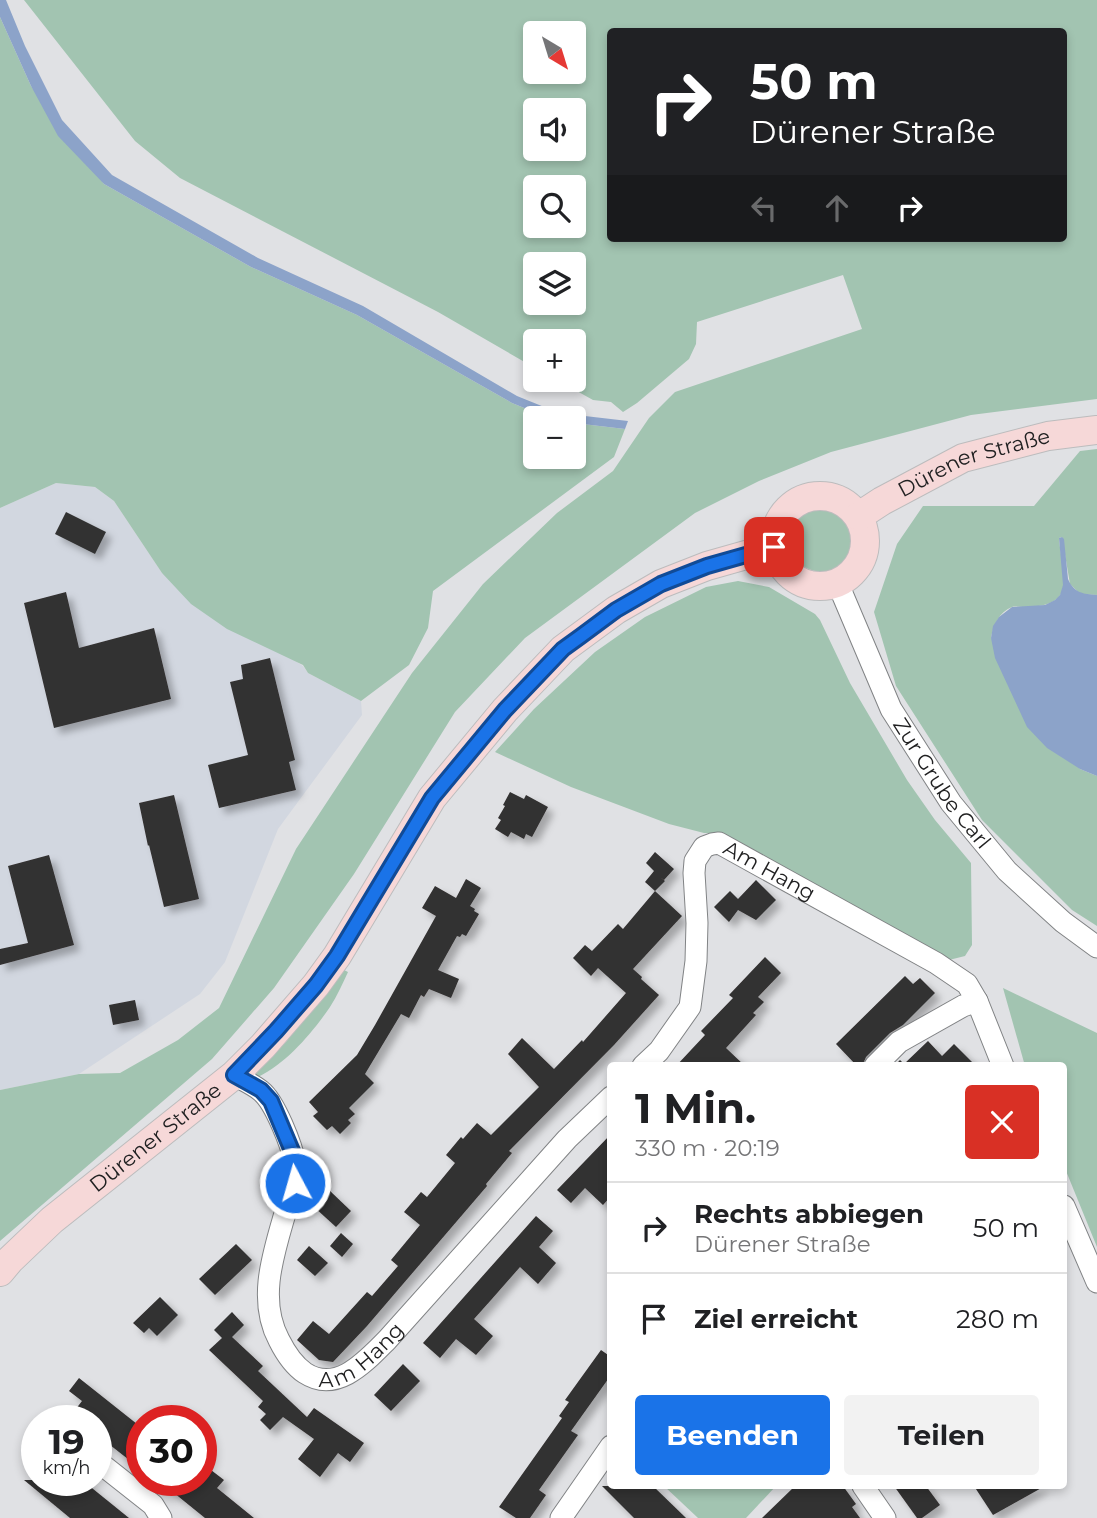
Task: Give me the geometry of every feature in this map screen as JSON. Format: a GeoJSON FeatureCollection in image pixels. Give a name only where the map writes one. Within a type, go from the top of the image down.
{"type":"FeatureCollection","features":[{"type":"Feature","properties":{"kind":"main road","name":"Dürener Straße"},"geometry":{"type":"LineString","coordinates":[[859,516],[963,458],[1048,436],[1097,430]]}},
{"type":"Feature","properties":{"kind":"main road"},"geometry":{"type":"LineString","coordinates":[[822,496],[841,500],[859,516],[865,531],[864,554],[854,572],[838,584],[815,587],[794,579],[782,567],[774,547],[777,525],[786,510],[802,499],[822,496]]}},
{"type":"Feature","properties":{"kind":"main road","name":"Dürener Straße"},"geometry":{"type":"LineString","coordinates":[[0,1272],[52,1220],[234,1075],[281,1026],[337,956],[446,779],[505,710],[563,649],[616,610],[661,584],[707,566],[774,547]]}},
{"type":"Feature","properties":{"kind":"street","name":"Zur Grube Carl"},"geometry":{"type":"LineString","coordinates":[[838,584],[891,709],[951,803],[1007,871],[1063,922],[1097,947]]}},
{"type":"Feature","properties":{"kind":"street","name":"Am Hang"},"geometry":{"type":"LineString","coordinates":[[647,1062],[659,1051],[691,1007],[696,961],[695,861],[704,847],[712,844],[719,843],[936,963],[972,993]]}},
{"type":"Feature","properties":{"kind":"street"},"geometry":{"type":"LineString","coordinates":[[879,1062],[899,1042],[963,1006],[972,993]]}},
{"type":"Feature","properties":{"kind":"street"},"geometry":{"type":"LineString","coordinates":[[972,993],[1001,1062]]}},
{"type":"Feature","properties":{"kind":"street","name":"Am Hang"},"geometry":{"type":"LineString","coordinates":[[234,1075],[261,1090],[271,1101],[296,1166],[295,1183],[268,1282],[272,1328],[296,1365],[306,1374],[327,1380],[336,1379],[356,1369],[387,1340],[567,1139],[607,1101]]}},
{"type":"Feature","properties":{"kind":"street"},"geometry":{"type":"LineString","coordinates":[[1069,1229],[1097,1282]]}},
{"type":"Feature","properties":{"kind":"street"},"geometry":{"type":"LineString","coordinates":[[561,1518],[607,1452]]}},
{"type":"Feature","properties":{"kind":"street"},"geometry":{"type":"LineString","coordinates":[[112,1473],[153,1505],[161,1518]]}},
{"type":"Feature","properties":{"kind":"street"},"geometry":{"type":"LineString","coordinates":[[865,1489],[885,1518]]}},
{"type":"Feature","properties":{"kind":"shaded area"},"geometry":{"type":"Polygon","coordinates":[[[56,483],[95,487],[114,501],[162,573],[303,666],[308,673],[361,701],[362,715],[278,829],[225,962],[200,994],[79,1074],[0,1090],[0,508],[56,483]]]}},
{"type":"Feature","properties":{"kind":"green space"},"geometry":{"type":"Polygon","coordinates":[[[24,0],[1097,0],[1097,399],[971,415],[831,452],[759,481],[695,513],[525,638],[455,712],[354,874],[274,988],[212,1059],[0,1241],[0,1090],[79,1074],[120,1073],[178,1040],[219,1008],[296,849],[412,673],[483,584],[557,513],[613,471],[649,418],[675,392],[862,329],[843,275],[697,322],[696,344],[689,359],[623,412],[611,402],[593,400],[579,392],[586,392],[586,329],[523,329],[523,361],[438,312],[180,178],[135,141],[24,0]]]}},
{"type":"Feature","properties":{"kind":"green space"},"geometry":{"type":"Polygon","coordinates":[[[0,17],[31,86],[104,184],[251,267],[357,315],[523,407],[523,469],[586,469],[586,424],[625,429],[614,457],[433,591],[428,628],[409,665],[361,701],[308,673],[303,665],[227,629],[191,604],[162,573],[114,501],[95,487],[56,483],[0,508],[0,17]]]}},
{"type":"Feature","properties":{"kind":"green space"},"geometry":{"type":"Polygon","coordinates":[[[1097,449],[1097,595],[1080,594],[1070,584],[1062,537],[1059,538],[1063,587],[1058,598],[1048,604],[1007,609],[997,620],[991,638],[1080,769],[1097,776],[1097,926],[1072,910],[982,820],[896,686],[874,612],[897,544],[923,506],[1034,506],[1080,451],[1097,449]]]}},
{"type":"Feature","properties":{"kind":"green space"},"geometry":{"type":"Polygon","coordinates":[[[822,508],[840,514],[848,522],[854,540],[848,558],[840,566],[822,572],[804,566],[796,558],[790,540],[796,522],[804,514],[822,508]]]}},
{"type":"Feature","properties":{"kind":"green space"},"geometry":{"type":"Polygon","coordinates":[[[738,581],[769,587],[815,614],[820,620],[850,683],[907,780],[935,820],[971,863],[972,945],[965,956],[945,961],[712,833],[669,824],[571,787],[495,752],[534,709],[595,652],[645,617],[706,587],[738,581]]]}},
{"type":"Feature","properties":{"kind":"green space"},"geometry":{"type":"Polygon","coordinates":[[[342,969],[348,972],[333,1003],[315,1027],[289,1056],[258,1077],[254,1073],[286,1042],[342,969]]]}},
{"type":"Feature","properties":{"kind":"green space"},"geometry":{"type":"Polygon","coordinates":[[[1003,988],[1097,1033],[1097,1247],[1067,1173],[1067,1062],[1024,1062],[1003,988]]]}},
{"type":"Feature","properties":{"kind":"green space"},"geometry":{"type":"Polygon","coordinates":[[[667,1489],[773,1489],[746,1518],[698,1518],[667,1489]]]}},
{"type":"Feature","properties":{"kind":"water"},"geometry":{"type":"Polygon","coordinates":[[[0,0],[6,0],[25,46],[62,120],[112,175],[258,258],[363,306],[517,396],[542,406],[523,407],[512,403],[357,315],[251,267],[104,184],[58,136],[31,86],[0,17],[0,0]]]}},
{"type":"Feature","properties":{"kind":"water"},"geometry":{"type":"Polygon","coordinates":[[[586,416],[628,421],[625,429],[586,424],[586,416]]]}},
{"type":"Feature","properties":{"kind":"water"},"geometry":{"type":"Polygon","coordinates":[[[1062,537],[1070,584],[1080,592],[1097,595],[1097,776],[1080,769],[1047,748],[1027,727],[995,658],[991,638],[993,626],[999,617],[1012,607],[1045,605],[1060,595],[1063,585],[1059,538],[1062,537]]]}},
{"type":"Feature","properties":{"kind":"building"},"geometry":{"type":"Polygon","coordinates":[[[66,512],[106,532],[95,554],[55,534],[66,512]]]}},
{"type":"Feature","properties":{"kind":"building"},"geometry":{"type":"Polygon","coordinates":[[[66,592],[79,648],[154,628],[171,699],[54,728],[24,603],[66,592]]]}},
{"type":"Feature","properties":{"kind":"building"},"geometry":{"type":"Polygon","coordinates":[[[270,658],[295,760],[289,762],[296,790],[219,808],[208,765],[248,755],[230,682],[243,679],[241,665],[270,658]]]}},
{"type":"Feature","properties":{"kind":"building"},"geometry":{"type":"Polygon","coordinates":[[[510,792],[524,799],[526,795],[548,807],[532,837],[526,834],[524,839],[511,832],[508,837],[495,829],[501,820],[498,818],[510,792]]]}},
{"type":"Feature","properties":{"kind":"building"},"geometry":{"type":"Polygon","coordinates":[[[174,795],[199,899],[164,907],[139,803],[174,795]]]}},
{"type":"Feature","properties":{"kind":"building"},"geometry":{"type":"Polygon","coordinates":[[[655,852],[674,869],[664,880],[660,877],[665,881],[655,891],[645,882],[654,871],[646,863],[655,852]]]}},
{"type":"Feature","properties":{"kind":"building"},"geometry":{"type":"Polygon","coordinates":[[[49,855],[74,945],[0,965],[0,949],[28,943],[8,866],[49,855]]]}},
{"type":"Feature","properties":{"kind":"building"},"geometry":{"type":"Polygon","coordinates":[[[466,879],[481,888],[470,906],[479,914],[466,936],[457,936],[438,970],[459,979],[451,998],[429,989],[424,997],[421,995],[409,1018],[401,1014],[365,1074],[374,1083],[349,1108],[355,1114],[348,1120],[351,1123],[340,1134],[332,1126],[327,1130],[313,1116],[318,1112],[309,1102],[357,1055],[375,1025],[436,916],[422,908],[435,886],[456,898],[466,879]]]}},
{"type":"Feature","properties":{"kind":"building"},"geometry":{"type":"Polygon","coordinates":[[[756,880],[776,900],[756,920],[738,910],[729,922],[714,907],[730,891],[738,899],[756,880]]]}},
{"type":"Feature","properties":{"kind":"building"},"geometry":{"type":"Polygon","coordinates":[[[655,891],[682,916],[633,969],[659,995],[614,1045],[509,1151],[512,1153],[487,1186],[367,1326],[333,1362],[319,1360],[297,1340],[313,1321],[329,1334],[367,1292],[372,1296],[398,1266],[391,1260],[420,1225],[404,1212],[421,1192],[427,1197],[455,1163],[446,1155],[477,1123],[491,1135],[539,1087],[508,1054],[522,1038],[554,1069],[582,1040],[583,1042],[626,993],[598,968],[591,976],[573,958],[585,945],[592,951],[618,924],[623,929],[655,891]]]}},
{"type":"Feature","properties":{"kind":"building"},"geometry":{"type":"Polygon","coordinates":[[[765,957],[781,973],[758,997],[764,1002],[753,1013],[756,1015],[726,1048],[741,1062],[680,1062],[705,1035],[701,1031],[733,998],[729,995],[765,957]]]}},
{"type":"Feature","properties":{"kind":"building"},"geometry":{"type":"Polygon","coordinates":[[[905,976],[913,984],[920,978],[935,993],[903,1025],[890,1033],[864,1062],[853,1062],[836,1044],[905,976]]]}},
{"type":"Feature","properties":{"kind":"building"},"geometry":{"type":"Polygon","coordinates":[[[135,1000],[139,1020],[113,1025],[109,1005],[135,1000]]]}},
{"type":"Feature","properties":{"kind":"building"},"geometry":{"type":"Polygon","coordinates":[[[928,1041],[942,1056],[954,1044],[972,1062],[906,1062],[928,1041]]]}},
{"type":"Feature","properties":{"kind":"building"},"geometry":{"type":"Polygon","coordinates":[[[607,1138],[607,1200],[603,1205],[585,1188],[571,1203],[557,1190],[607,1138]]]}},
{"type":"Feature","properties":{"kind":"building"},"geometry":{"type":"Polygon","coordinates":[[[329,1190],[351,1211],[336,1227],[314,1207],[329,1190]]]}},
{"type":"Feature","properties":{"kind":"building"},"geometry":{"type":"Polygon","coordinates":[[[536,1216],[553,1231],[539,1247],[556,1263],[538,1284],[520,1267],[474,1319],[493,1336],[476,1355],[456,1339],[440,1358],[423,1343],[536,1216]]]}},
{"type":"Feature","properties":{"kind":"building"},"geometry":{"type":"Polygon","coordinates":[[[341,1233],[353,1244],[342,1257],[330,1246],[341,1233]]]}},
{"type":"Feature","properties":{"kind":"building"},"geometry":{"type":"Polygon","coordinates":[[[236,1244],[252,1260],[215,1295],[199,1279],[236,1244]]]}},
{"type":"Feature","properties":{"kind":"building"},"geometry":{"type":"Polygon","coordinates":[[[309,1246],[328,1263],[315,1276],[297,1260],[309,1246]]]}},
{"type":"Feature","properties":{"kind":"building"},"geometry":{"type":"Polygon","coordinates":[[[160,1297],[178,1315],[157,1336],[149,1328],[144,1333],[133,1323],[160,1297]]]}},
{"type":"Feature","properties":{"kind":"building"},"geometry":{"type":"Polygon","coordinates":[[[232,1312],[244,1325],[232,1337],[263,1366],[258,1371],[307,1417],[314,1408],[364,1443],[350,1462],[338,1453],[320,1477],[298,1459],[314,1439],[283,1417],[270,1430],[260,1420],[266,1414],[258,1407],[263,1401],[209,1350],[222,1338],[214,1330],[232,1312]]]}},
{"type":"Feature","properties":{"kind":"building"},"geometry":{"type":"Polygon","coordinates":[[[601,1350],[607,1354],[607,1381],[571,1431],[578,1435],[539,1490],[546,1495],[530,1518],[516,1518],[499,1507],[562,1418],[559,1416],[569,1402],[565,1400],[601,1350]]]}},
{"type":"Feature","properties":{"kind":"building"},"geometry":{"type":"Polygon","coordinates":[[[403,1364],[420,1381],[391,1411],[374,1395],[403,1364]]]}},
{"type":"Feature","properties":{"kind":"building"},"geometry":{"type":"Polygon","coordinates":[[[79,1378],[126,1415],[126,1457],[112,1447],[112,1405],[79,1405],[82,1401],[69,1391],[79,1378]]]}},
{"type":"Feature","properties":{"kind":"building"},"geometry":{"type":"Polygon","coordinates":[[[217,1475],[224,1480],[217,1488],[217,1475]]]}},
{"type":"Feature","properties":{"kind":"building"},"geometry":{"type":"Polygon","coordinates":[[[602,1486],[607,1486],[607,1489],[656,1489],[686,1518],[634,1518],[602,1486]]]}},
{"type":"Feature","properties":{"kind":"building"},"geometry":{"type":"Polygon","coordinates":[[[217,1488],[254,1518],[205,1518],[178,1496],[217,1496],[217,1488]]]}},
{"type":"Feature","properties":{"kind":"building"},"geometry":{"type":"Polygon","coordinates":[[[792,1489],[845,1489],[856,1504],[852,1507],[860,1518],[762,1518],[792,1489]]]}},
{"type":"Feature","properties":{"kind":"building"},"geometry":{"type":"Polygon","coordinates":[[[896,1489],[928,1489],[940,1505],[922,1518],[917,1518],[896,1489]]]}},
{"type":"Feature","properties":{"kind":"building"},"geometry":{"type":"Polygon","coordinates":[[[976,1489],[1040,1489],[993,1515],[976,1489]]]}},
{"type":"Feature","properties":{"kind":"building"},"geometry":{"type":"Polygon","coordinates":[[[43,1496],[102,1496],[129,1518],[70,1518],[43,1496]]]}},
{"type":"Feature","properties":{"kind":"route"},"geometry":{"type":"LineString","coordinates":[[295,1183],[296,1166],[292,1151],[271,1101],[261,1090],[234,1075],[316,985],[337,956],[446,779],[505,710],[563,649],[616,610],[661,584],[707,566],[774,547]]}}]}
